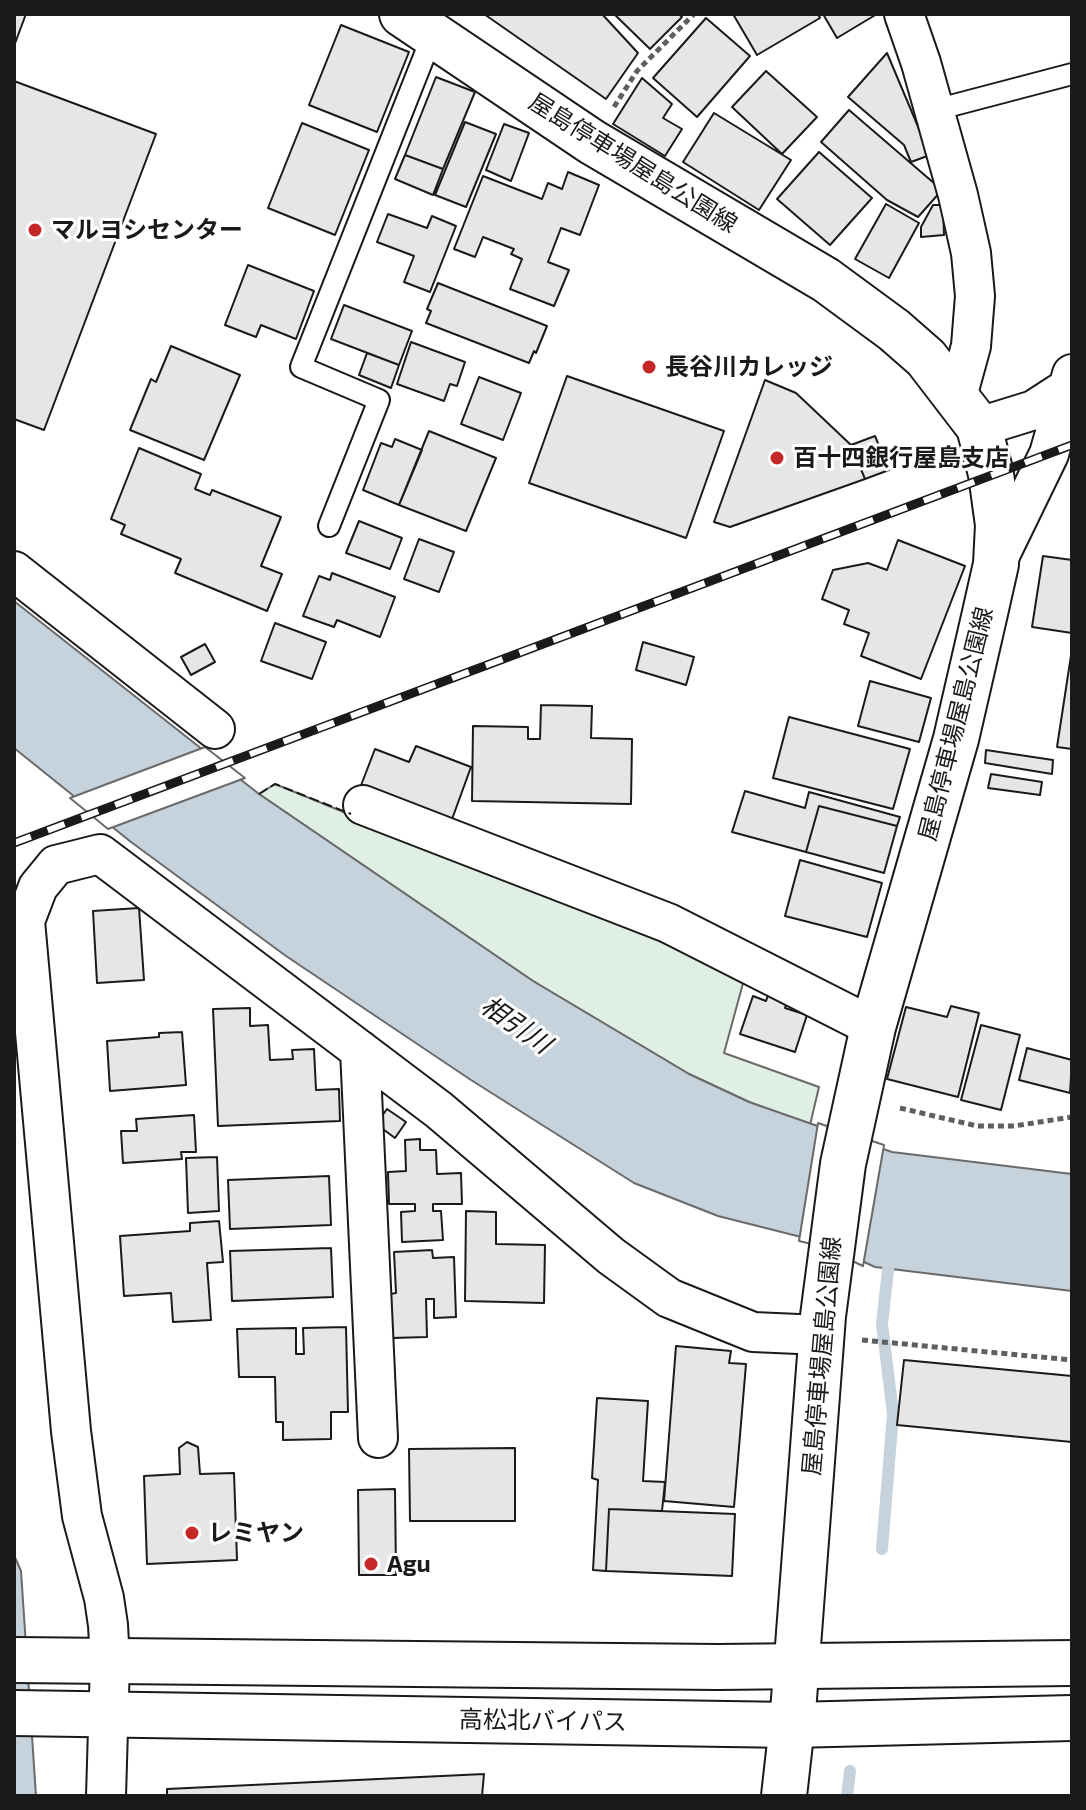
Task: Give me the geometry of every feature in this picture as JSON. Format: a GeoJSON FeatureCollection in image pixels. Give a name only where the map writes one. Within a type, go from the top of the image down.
{"type":"FeatureCollection","features":[{"type":"Feature","properties":{"kind":"main road","name":"屋島停車場屋島公園線"},"geometry":{"type":"LineString","coordinates":[[418,24],[592,142],[826,280],[894,330],[926,358],[968,412],[991,474],[998,525],[996,564],[956,739],[873,1027],[855,1104],[832,1236],[784,1796]]}},
{"type":"Feature","properties":{"kind":"main road"},"geometry":{"type":"LineString","coordinates":[[14,1660],[796,1665],[1072,1663]]}},
{"type":"Feature","properties":{"kind":"main road","name":"高松北バイパス"},"geometry":{"type":"LineString","coordinates":[[14,1713],[792,1725],[1072,1718]]}},
{"type":"Feature","properties":{"kind":"street"},"geometry":{"type":"LineString","coordinates":[[904,14],[935,110],[971,253],[975,296],[968,412],[1034,410],[1070,381]]}},
{"type":"Feature","properties":{"kind":"street"},"geometry":{"type":"LineString","coordinates":[[996,564],[1049,454],[1070,381]]}},
{"type":"Feature","properties":{"kind":"street"},"geometry":{"type":"LineString","coordinates":[[14,571],[215,729]]}},
{"type":"Feature","properties":{"kind":"street"},"geometry":{"type":"LineString","coordinates":[[363,805],[668,923],[873,1027]]}},
{"type":"Feature","properties":{"kind":"street"},"geometry":{"type":"LineString","coordinates":[[106,1796],[99,1714],[104,1598],[82,1516],[71,1431],[25,921],[38,887],[56,865],[100,854],[439,1110],[611,1256],[669,1298],[753,1332],[822,1326]]}},
{"type":"Feature","properties":{"kind":"street"},"geometry":{"type":"LineString","coordinates":[[360,1050],[378,1438]]}},
{"type":"Feature","properties":{"kind":"lane"},"geometry":{"type":"LineString","coordinates":[[329,526],[379,400],[301,367],[418,24]]}},
{"type":"Feature","properties":{"kind":"lane"},"geometry":{"type":"LineString","coordinates":[[935,110],[1072,74]]}},
{"type":"Feature","properties":{"kind":"path"},"geometry":{"type":"LineString","coordinates":[[592,142],[637,71],[694,14]]}},
{"type":"Feature","properties":{"kind":"path"},"geometry":{"type":"LineString","coordinates":[[855,1104],[977,1126],[1014,1126],[1072,1117]]}},
{"type":"Feature","properties":{"kind":"path"},"geometry":{"type":"LineString","coordinates":[[822,1326],[1072,1360]]}},
{"type":"Feature","properties":{"kind":"green space"},"geometry":{"type":"Polygon","coordinates":[[[275,784],[745,976],[724,1053],[819,1087],[810,1125],[749,1102],[689,1074],[533,981],[259,794],[275,784]]]}},
{"type":"Feature","properties":{"kind":"water","name":"相引川"},"geometry":{"type":"Polygon","coordinates":[[[14,601],[259,794],[533,981],[689,1074],[749,1102],[892,1152],[1072,1174],[1072,1291],[875,1267],[821,1242],[718,1216],[634,1183],[471,1080],[286,956],[131,842],[14,748],[14,601]]]}},
{"type":"Feature","properties":{"kind":"water"},"geometry":{"type":"Polygon","coordinates":[[[14,1555],[21,1571],[36,1796],[14,1796],[14,1555]]]}},
{"type":"Feature","properties":{"kind":"pier"},"geometry":{"type":"Polygon","coordinates":[[[205,747],[245,778],[108,829],[70,798],[205,747]]]}},
{"type":"Feature","properties":{"kind":"pier"},"geometry":{"type":"Polygon","coordinates":[[[818,1123],[884,1145],[863,1266],[820,1246],[799,1241],[818,1123]]]}},
{"type":"Feature","properties":{"kind":"building"},"geometry":{"type":"Polygon","coordinates":[[[14,14],[26,14],[14,46],[14,14]]]}},
{"type":"Feature","properties":{"kind":"building"},"geometry":{"type":"Polygon","coordinates":[[[484,14],[602,14],[638,53],[606,99],[484,14]]]}},
{"type":"Feature","properties":{"kind":"building"},"geometry":{"type":"Polygon","coordinates":[[[614,14],[679,14],[682,17],[650,49],[614,14]]]}},
{"type":"Feature","properties":{"kind":"building"},"geometry":{"type":"Polygon","coordinates":[[[733,14],[818,14],[820,18],[757,55],[733,14]]]}},
{"type":"Feature","properties":{"kind":"building"},"geometry":{"type":"Polygon","coordinates":[[[823,14],[877,14],[837,38],[823,14]]]}},
{"type":"Feature","properties":{"kind":"building"},"geometry":{"type":"Polygon","coordinates":[[[706,18],[750,56],[697,117],[653,78],[706,18]]]}},
{"type":"Feature","properties":{"kind":"building"},"geometry":{"type":"Polygon","coordinates":[[[341,25],[409,52],[377,132],[309,105],[341,25]]]}},
{"type":"Feature","properties":{"kind":"building"},"geometry":{"type":"Polygon","coordinates":[[[887,53],[930,155],[911,162],[904,145],[848,97],[887,53]]]}},
{"type":"Feature","properties":{"kind":"building"},"geometry":{"type":"Polygon","coordinates":[[[766,71],[817,117],[782,154],[732,107],[766,71]]]}},
{"type":"Feature","properties":{"kind":"building"},"geometry":{"type":"Polygon","coordinates":[[[436,77],[475,92],[443,169],[405,155],[436,77]]]}},
{"type":"Feature","properties":{"kind":"building"},"geometry":{"type":"Polygon","coordinates":[[[642,78],[672,104],[663,118],[682,129],[665,156],[613,124],[642,78]]]}},
{"type":"Feature","properties":{"kind":"building"},"geometry":{"type":"Polygon","coordinates":[[[14,81],[156,134],[44,430],[14,419],[14,81]]]}},
{"type":"Feature","properties":{"kind":"building"},"geometry":{"type":"Polygon","coordinates":[[[849,110],[942,190],[918,217],[887,200],[821,142],[849,110]]]}},
{"type":"Feature","properties":{"kind":"building"},"geometry":{"type":"Polygon","coordinates":[[[714,113],[791,160],[759,210],[683,162],[714,113]]]}},
{"type":"Feature","properties":{"kind":"building"},"geometry":{"type":"Polygon","coordinates":[[[465,122],[496,134],[466,207],[435,195],[465,122]]]}},
{"type":"Feature","properties":{"kind":"building"},"geometry":{"type":"Polygon","coordinates":[[[302,123],[369,150],[335,235],[268,208],[302,123]]]}},
{"type":"Feature","properties":{"kind":"building"},"geometry":{"type":"Polygon","coordinates":[[[504,124],[529,133],[511,181],[486,170],[504,124]]]}},
{"type":"Feature","properties":{"kind":"building"},"geometry":{"type":"Polygon","coordinates":[[[819,152],[872,198],[830,245],[777,199],[819,152]]]}},
{"type":"Feature","properties":{"kind":"building"},"geometry":{"type":"Polygon","coordinates":[[[405,155],[443,169],[433,195],[395,179],[405,155]]]}},
{"type":"Feature","properties":{"kind":"building"},"geometry":{"type":"Polygon","coordinates":[[[568,172],[599,185],[580,235],[561,228],[548,262],[569,270],[554,306],[510,289],[522,259],[511,254],[514,249],[483,237],[475,257],[454,249],[483,176],[542,199],[548,183],[562,189],[568,172]]]}},
{"type":"Feature","properties":{"kind":"building"},"geometry":{"type":"Polygon","coordinates":[[[886,204],[919,223],[889,278],[855,259],[886,204]]]}},
{"type":"Feature","properties":{"kind":"building"},"geometry":{"type":"Polygon","coordinates":[[[933,205],[943,205],[944,235],[921,237],[921,227],[933,205]]]}},
{"type":"Feature","properties":{"kind":"building"},"geometry":{"type":"Polygon","coordinates":[[[388,214],[427,228],[432,216],[456,226],[430,292],[404,282],[414,256],[377,242],[388,214]]]}},
{"type":"Feature","properties":{"kind":"building"},"geometry":{"type":"Polygon","coordinates":[[[248,265],[314,291],[296,339],[261,325],[256,337],[225,325],[248,265]]]}},
{"type":"Feature","properties":{"kind":"building"},"geometry":{"type":"Polygon","coordinates":[[[438,283],[547,326],[529,363],[426,323],[431,311],[427,309],[438,283]]]}},
{"type":"Feature","properties":{"kind":"building"},"geometry":{"type":"Polygon","coordinates":[[[344,305],[412,331],[399,365],[331,339],[344,305]]]}},
{"type":"Feature","properties":{"kind":"building"},"geometry":{"type":"Polygon","coordinates":[[[411,342],[465,362],[457,386],[450,384],[444,401],[397,384],[411,342]]]}},
{"type":"Feature","properties":{"kind":"building"},"geometry":{"type":"Polygon","coordinates":[[[171,346],[240,375],[204,460],[130,430],[151,379],[156,382],[171,346]]]}},
{"type":"Feature","properties":{"kind":"building"},"geometry":{"type":"Polygon","coordinates":[[[367,353],[399,365],[391,388],[359,375],[367,353]]]}},
{"type":"Feature","properties":{"kind":"building"},"geometry":{"type":"Polygon","coordinates":[[[567,376],[724,431],[686,538],[529,483],[567,376]]]}},
{"type":"Feature","properties":{"kind":"building"},"geometry":{"type":"Polygon","coordinates":[[[479,377],[521,393],[503,440],[461,424],[479,377]]]}},
{"type":"Feature","properties":{"kind":"building"},"geometry":{"type":"Polygon","coordinates":[[[765,380],[796,393],[851,445],[865,479],[730,527],[714,522],[765,380]]]}},
{"type":"Feature","properties":{"kind":"building"},"geometry":{"type":"Polygon","coordinates":[[[429,431],[496,458],[466,531],[399,505],[429,431]]]}},
{"type":"Feature","properties":{"kind":"building"},"geometry":{"type":"Polygon","coordinates":[[[875,436],[889,470],[865,479],[851,445],[875,436]]]}},
{"type":"Feature","properties":{"kind":"building"},"geometry":{"type":"Polygon","coordinates":[[[395,439],[422,450],[399,505],[363,490],[381,443],[392,447],[395,439]]]}},
{"type":"Feature","properties":{"kind":"building"},"geometry":{"type":"Polygon","coordinates":[[[139,448],[201,474],[195,489],[210,495],[212,490],[281,517],[261,566],[282,574],[267,611],[175,573],[181,559],[121,534],[125,525],[111,519],[139,448]]]}},
{"type":"Feature","properties":{"kind":"building"},"geometry":{"type":"Polygon","coordinates":[[[359,521],[402,538],[390,569],[346,553],[359,521]]]}},
{"type":"Feature","properties":{"kind":"building"},"geometry":{"type":"Polygon","coordinates":[[[419,539],[454,552],[439,592],[404,579],[419,539]]]}},
{"type":"Feature","properties":{"kind":"building"},"geometry":{"type":"Polygon","coordinates":[[[898,540],[965,566],[921,679],[861,656],[869,633],[844,624],[849,610],[822,599],[833,570],[868,563],[887,570],[898,540]]]}},
{"type":"Feature","properties":{"kind":"building"},"geometry":{"type":"Polygon","coordinates":[[[1043,556],[1072,560],[1072,633],[1032,627],[1043,556]]]}},
{"type":"Feature","properties":{"kind":"building"},"geometry":{"type":"Polygon","coordinates":[[[332,573],[395,597],[380,637],[337,620],[334,627],[303,616],[319,576],[330,580],[332,573]]]}},
{"type":"Feature","properties":{"kind":"building"},"geometry":{"type":"Polygon","coordinates":[[[275,623],[326,642],[312,679],[261,661],[275,623]]]}},
{"type":"Feature","properties":{"kind":"building"},"geometry":{"type":"Polygon","coordinates":[[[643,642],[694,657],[686,685],[636,670],[643,642]]]}},
{"type":"Feature","properties":{"kind":"building"},"geometry":{"type":"Polygon","coordinates":[[[205,644],[215,662],[191,675],[181,657],[205,644]]]}},
{"type":"Feature","properties":{"kind":"building"},"geometry":{"type":"Polygon","coordinates":[[[1072,649],[1072,749],[1057,747],[1072,649]]]}},
{"type":"Feature","properties":{"kind":"building"},"geometry":{"type":"Polygon","coordinates":[[[870,681],[931,698],[919,742],[858,726],[870,681]]]}},
{"type":"Feature","properties":{"kind":"building"},"geometry":{"type":"Polygon","coordinates":[[[541,705],[592,706],[591,738],[632,739],[631,804],[472,801],[473,726],[528,727],[528,739],[540,739],[541,705]]]}},
{"type":"Feature","properties":{"kind":"building"},"geometry":{"type":"Polygon","coordinates":[[[789,717],[910,749],[893,809],[773,778],[789,717]]]}},
{"type":"Feature","properties":{"kind":"building"},"geometry":{"type":"Polygon","coordinates":[[[416,746],[471,767],[451,822],[360,788],[375,749],[409,762],[416,746]]]}},
{"type":"Feature","properties":{"kind":"building"},"geometry":{"type":"Polygon","coordinates":[[[986,750],[1053,760],[1052,774],[985,763],[986,750]]]}},
{"type":"Feature","properties":{"kind":"building"},"geometry":{"type":"Polygon","coordinates":[[[991,774],[1042,782],[1040,795],[988,788],[991,774]]]}},
{"type":"Feature","properties":{"kind":"building"},"geometry":{"type":"Polygon","coordinates":[[[745,791],[805,808],[809,792],[900,817],[897,826],[819,806],[806,852],[732,832],[745,791]]]}},
{"type":"Feature","properties":{"kind":"building"},"geometry":{"type":"Polygon","coordinates":[[[819,806],[897,826],[884,873],[806,852],[819,806]]]}},
{"type":"Feature","properties":{"kind":"building"},"geometry":{"type":"Polygon","coordinates":[[[800,860],[882,883],[867,937],[785,916],[800,860]]]}},
{"type":"Feature","properties":{"kind":"building"},"geometry":{"type":"Polygon","coordinates":[[[139,908],[144,980],[97,983],[93,911],[139,908]]]}},
{"type":"Feature","properties":{"kind":"building"},"geometry":{"type":"Polygon","coordinates":[[[770,989],[789,996],[785,1008],[807,1015],[795,1052],[740,1034],[753,996],[766,1001],[770,989]]]}},
{"type":"Feature","properties":{"kind":"building"},"geometry":{"type":"Polygon","coordinates":[[[951,1006],[979,1013],[958,1097],[887,1079],[906,1007],[947,1017],[951,1006]]]}},
{"type":"Feature","properties":{"kind":"building"},"geometry":{"type":"Polygon","coordinates":[[[250,1008],[250,1026],[268,1025],[270,1060],[293,1059],[292,1050],[314,1049],[316,1090],[339,1089],[340,1121],[218,1126],[213,1009],[250,1008]]]}},
{"type":"Feature","properties":{"kind":"building"},"geometry":{"type":"Polygon","coordinates":[[[981,1025],[1020,1035],[1001,1110],[961,1100],[981,1025]]]}},
{"type":"Feature","properties":{"kind":"building"},"geometry":{"type":"Polygon","coordinates":[[[182,1032],[186,1085],[110,1091],[107,1041],[182,1032]]]}},
{"type":"Feature","properties":{"kind":"building"},"geometry":{"type":"Polygon","coordinates":[[[1027,1048],[1072,1060],[1070,1093],[1019,1080],[1027,1048]]]}},
{"type":"Feature","properties":{"kind":"building"},"geometry":{"type":"Polygon","coordinates":[[[387,1109],[406,1122],[395,1138],[376,1124],[387,1109]]]}},
{"type":"Feature","properties":{"kind":"building"},"geometry":{"type":"Polygon","coordinates":[[[194,1115],[196,1152],[181,1152],[182,1159],[123,1163],[121,1131],[137,1131],[136,1119],[194,1115]]]}},
{"type":"Feature","properties":{"kind":"building"},"geometry":{"type":"Polygon","coordinates":[[[420,1139],[420,1150],[436,1150],[437,1174],[461,1173],[462,1204],[433,1204],[433,1211],[441,1211],[443,1240],[402,1242],[401,1212],[415,1211],[415,1204],[389,1204],[388,1172],[406,1171],[405,1140],[420,1139]]]}},
{"type":"Feature","properties":{"kind":"building"},"geometry":{"type":"Polygon","coordinates":[[[217,1157],[219,1211],[188,1213],[186,1158],[217,1157]]]}},
{"type":"Feature","properties":{"kind":"building"},"geometry":{"type":"Polygon","coordinates":[[[329,1176],[331,1225],[230,1229],[228,1180],[329,1176]]]}},
{"type":"Feature","properties":{"kind":"building"},"geometry":{"type":"Polygon","coordinates":[[[466,1211],[496,1212],[496,1244],[545,1245],[544,1303],[465,1301],[466,1211]]]}},
{"type":"Feature","properties":{"kind":"building"},"geometry":{"type":"Polygon","coordinates":[[[219,1221],[223,1262],[207,1263],[211,1320],[173,1322],[171,1293],[124,1296],[120,1236],[190,1231],[190,1223],[219,1221]]]}},
{"type":"Feature","properties":{"kind":"building"},"geometry":{"type":"Polygon","coordinates":[[[331,1248],[333,1297],[232,1301],[230,1251],[331,1248]]]}},
{"type":"Feature","properties":{"kind":"building"},"geometry":{"type":"Polygon","coordinates":[[[432,1250],[433,1258],[454,1257],[456,1317],[434,1318],[434,1299],[426,1299],[427,1337],[392,1338],[390,1294],[396,1293],[394,1252],[432,1250]]]}},
{"type":"Feature","properties":{"kind":"building"},"geometry":{"type":"Polygon","coordinates":[[[346,1327],[348,1412],[331,1412],[331,1439],[283,1440],[283,1422],[276,1422],[275,1377],[239,1377],[237,1329],[296,1328],[296,1354],[304,1354],[303,1328],[346,1327]]]}},
{"type":"Feature","properties":{"kind":"building"},"geometry":{"type":"Polygon","coordinates":[[[676,1346],[731,1351],[729,1363],[746,1364],[734,1507],[664,1501],[676,1346]]]}},
{"type":"Feature","properties":{"kind":"building"},"geometry":{"type":"Polygon","coordinates":[[[904,1360],[1072,1376],[1072,1442],[897,1425],[904,1360]]]}},
{"type":"Feature","properties":{"kind":"building"},"geometry":{"type":"Polygon","coordinates":[[[597,1398],[648,1401],[643,1481],[665,1482],[662,1511],[609,1509],[606,1571],[593,1570],[598,1480],[592,1478],[597,1398]]]}},
{"type":"Feature","properties":{"kind":"building"},"geometry":{"type":"Polygon","coordinates":[[[187,1442],[198,1447],[200,1474],[234,1473],[237,1560],[147,1564],[144,1476],[180,1474],[179,1448],[187,1442]]]}},
{"type":"Feature","properties":{"kind":"building"},"geometry":{"type":"Polygon","coordinates":[[[515,1448],[515,1521],[410,1521],[409,1449],[515,1448]]]}},
{"type":"Feature","properties":{"kind":"building"},"geometry":{"type":"Polygon","coordinates":[[[395,1489],[396,1575],[359,1575],[358,1490],[395,1489]]]}},
{"type":"Feature","properties":{"kind":"building"},"geometry":{"type":"Polygon","coordinates":[[[609,1509],[735,1514],[732,1576],[606,1571],[609,1509]]]}},
{"type":"Feature","properties":{"kind":"building"},"geometry":{"type":"Polygon","coordinates":[[[484,1774],[482,1796],[167,1796],[167,1789],[484,1774]]]}},
{"type":"Feature","properties":{"kind":"waterway"},"geometry":{"type":"LineString","coordinates":[[882,1549],[893,1414],[882,1324],[890,1252]]}},
{"type":"Feature","properties":{"kind":"waterway"},"geometry":{"type":"LineString","coordinates":[[847,1796],[850,1771]]}},
{"type":"Feature","properties":{"kind":"railway"},"geometry":{"type":"LineString","coordinates":[[14,843],[1072,445]]}},
{"type":"Feature","properties":{"kind":"fence"},"geometry":{"type":"LineString","coordinates":[[259,794],[275,784],[351,814]]}},
{"type":"Feature","properties":{"kind":"place","name":"マルヨシセンター"},"geometry":{"type":"Point","coordinates":[35,230]}},
{"type":"Feature","properties":{"kind":"place","name":"長谷川カレッジ"},"geometry":{"type":"Point","coordinates":[649,367]}},
{"type":"Feature","properties":{"kind":"place","name":"百十四銀行屋島支店"},"geometry":{"type":"Point","coordinates":[777,458]}},
{"type":"Feature","properties":{"kind":"place","name":"レミヤン"},"geometry":{"type":"Point","coordinates":[192,1533]}},
{"type":"Feature","properties":{"kind":"place","name":"Agu"},"geometry":{"type":"Point","coordinates":[371,1564]}}]}
